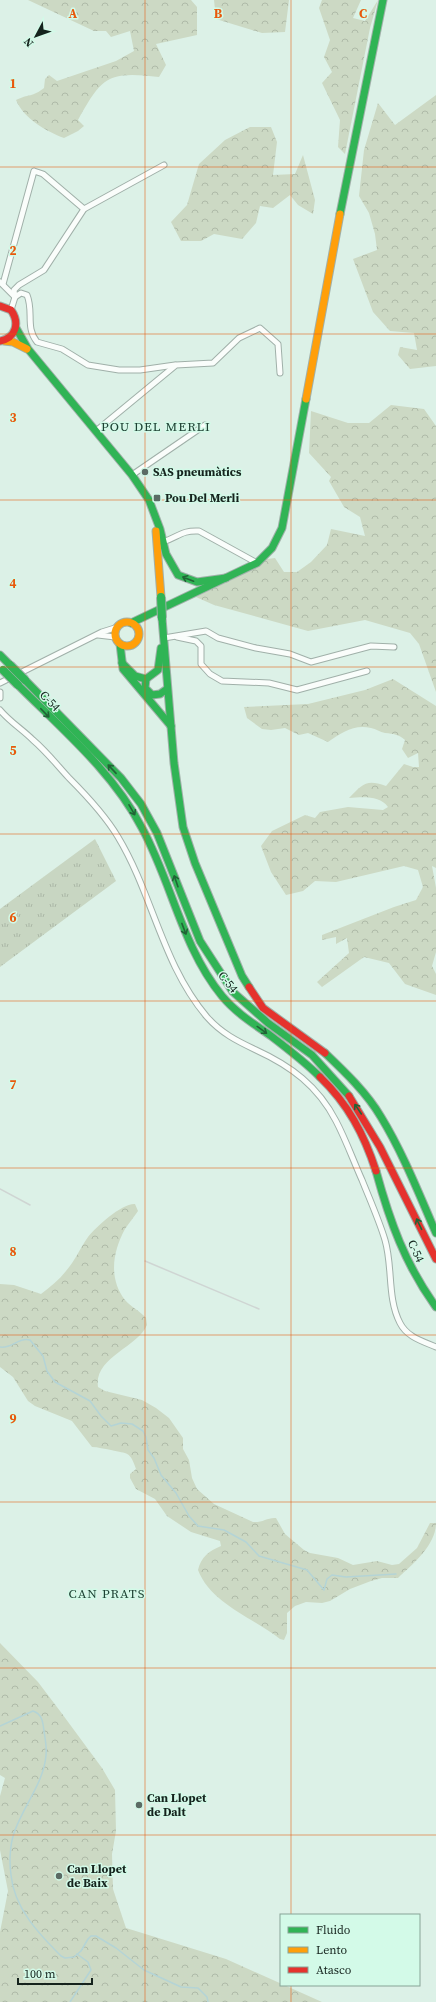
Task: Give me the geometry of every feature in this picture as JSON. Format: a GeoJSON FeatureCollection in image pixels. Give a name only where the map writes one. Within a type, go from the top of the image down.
{"type":"FeatureCollection","features":[{"type":"Feature","properties":{"kind":"main road"},"geometry":{"type":"LineString","coordinates":[[171,727],[127,674],[121,660],[118,627],[124,623],[131,623],[168,606],[256,563],[272,549],[282,528],[343,197],[384,0]]}},
{"type":"Feature","properties":{"kind":"main road"},"geometry":{"type":"LineString","coordinates":[[0,306],[11,310],[16,319],[16,328],[12,336],[2,341]]}},
{"type":"Feature","properties":{"kind":"main road"},"geometry":{"type":"LineString","coordinates":[[16,328],[28,349],[146,494],[172,566],[182,577],[198,582],[226,578]]}},
{"type":"Feature","properties":{"kind":"main road"},"geometry":{"type":"LineString","coordinates":[[2,341],[13,342],[28,349]]}},
{"type":"Feature","properties":{"kind":"main road"},"geometry":{"type":"LineString","coordinates":[[155,516],[162,618],[178,800],[187,844],[242,976],[254,996],[263,1008],[325,1053],[354,1082],[377,1110],[403,1158],[436,1233]]}},
{"type":"Feature","properties":{"kind":"main road"},"geometry":{"type":"LineString","coordinates":[[121,660],[130,646],[138,639],[138,629],[146,615]]}},
{"type":"Feature","properties":{"kind":"main road"},"geometry":{"type":"LineString","coordinates":[[131,623],[138,629]]}},
{"type":"Feature","properties":{"kind":"main road"},"geometry":{"type":"LineString","coordinates":[[118,640],[130,646]]}},
{"type":"Feature","properties":{"kind":"main road"},"geometry":{"type":"LineString","coordinates":[[164,640],[160,650],[158,670],[146,679],[144,685],[152,695],[160,694],[168,689]]}},
{"type":"Feature","properties":{"kind":"main road","name":"C-54"},"geometry":{"type":"LineString","coordinates":[[0,655],[121,778],[140,804],[157,833],[200,941],[233,992],[268,1023],[312,1055],[337,1081],[353,1101],[373,1133],[436,1259]]}},
{"type":"Feature","properties":{"kind":"main road"},"geometry":{"type":"LineString","coordinates":[[121,660],[135,676],[146,679]]}},
{"type":"Feature","properties":{"kind":"main road","name":"C-54"},"geometry":{"type":"LineString","coordinates":[[1,669],[101,770],[130,806],[156,854],[185,934],[203,969],[223,997],[250,1021],[315,1071],[353,1117],[373,1158],[392,1224],[402,1250],[414,1275],[436,1307]]}},
{"type":"Feature","properties":{"kind":"street"},"geometry":{"type":"LineString","coordinates":[[11,310],[15,297],[14,290],[19,285],[44,270],[84,209],[164,165]]}},
{"type":"Feature","properties":{"kind":"street"},"geometry":{"type":"LineString","coordinates":[[15,297],[1,283],[34,171],[43,174],[84,209]]}},
{"type":"Feature","properties":{"kind":"street"},"geometry":{"type":"LineString","coordinates":[[15,297],[22,293],[27,295],[31,304],[30,328],[37,342],[62,349],[88,365],[119,370],[140,370],[176,365],[213,363],[239,338],[260,328],[278,344],[280,373]]}},
{"type":"Feature","properties":{"kind":"street"},"geometry":{"type":"LineString","coordinates":[[96,431],[176,365]]}},
{"type":"Feature","properties":{"kind":"street"},"geometry":{"type":"LineString","coordinates":[[132,475],[205,424]]}},
{"type":"Feature","properties":{"kind":"street"},"geometry":{"type":"LineString","coordinates":[[163,542],[172,539],[176,534],[189,530],[199,531],[256,563]]}},
{"type":"Feature","properties":{"kind":"street"},"geometry":{"type":"LineString","coordinates":[[0,682],[97,635],[118,627]]}},
{"type":"Feature","properties":{"kind":"street"},"geometry":{"type":"LineString","coordinates":[[164,640],[176,636],[206,631],[218,638],[256,648],[290,654],[310,662],[371,646],[394,647]]}},
{"type":"Feature","properties":{"kind":"street"},"geometry":{"type":"LineString","coordinates":[[97,635],[118,640]]}},
{"type":"Feature","properties":{"kind":"street"},"geometry":{"type":"LineString","coordinates":[[176,636],[196,641],[201,646],[201,664],[210,674],[222,681],[269,683],[297,690],[367,671]]}},
{"type":"Feature","properties":{"kind":"street"},"geometry":{"type":"LineString","coordinates":[[0,692],[0,698]]}},
{"type":"Feature","properties":{"kind":"street"},"geometry":{"type":"LineString","coordinates":[[0,710],[11,723],[33,739],[97,807],[118,837],[142,886],[160,935],[183,985],[207,1017],[227,1036],[275,1059],[298,1074],[310,1084],[330,1109],[344,1137],[386,1240],[394,1308],[401,1325],[412,1336],[422,1342],[435,1345]]}},
{"type":"Feature","properties":{"kind":"green space"},"geometry":{"type":"Polygon","coordinates":[[[28,0],[191,0],[197,7],[197,35],[156,44],[166,65],[159,77],[128,75],[108,80],[100,86],[93,94],[78,120],[84,126],[78,131],[64,138],[36,124],[24,113],[16,100],[37,93],[44,88],[45,79],[49,75],[57,81],[116,61],[134,51],[130,31],[111,37],[106,31],[94,31],[28,0]]]}},
{"type":"Feature","properties":{"kind":"green space"},"geometry":{"type":"Polygon","coordinates":[[[214,0],[289,0],[285,32],[262,33],[216,19],[214,0]]]}},
{"type":"Feature","properties":{"kind":"green space"},"geometry":{"type":"Polygon","coordinates":[[[322,0],[361,0],[353,18],[365,21],[378,0],[370,28],[345,154],[338,147],[340,120],[322,83],[332,72],[324,57],[330,40],[319,8],[322,0]]]}},
{"type":"Feature","properties":{"kind":"green space"},"geometry":{"type":"Polygon","coordinates":[[[436,95],[436,366],[410,369],[398,355],[400,347],[417,350],[414,333],[390,331],[373,312],[353,259],[377,250],[375,234],[369,213],[359,196],[364,150],[378,103],[395,125],[436,95]]]}},
{"type":"Feature","properties":{"kind":"green space"},"geometry":{"type":"Polygon","coordinates":[[[250,127],[271,127],[277,142],[273,175],[295,174],[303,155],[315,200],[313,214],[298,205],[290,195],[273,208],[260,206],[256,223],[242,239],[214,234],[201,241],[181,241],[171,222],[187,205],[199,164],[225,140],[250,127]]]}},
{"type":"Feature","properties":{"kind":"green space"},"geometry":{"type":"Polygon","coordinates":[[[391,405],[424,409],[436,426],[436,692],[419,644],[410,633],[365,620],[308,631],[214,605],[196,597],[252,570],[267,559],[275,558],[284,572],[297,572],[311,562],[327,545],[331,529],[365,536],[360,517],[344,507],[329,481],[331,477],[309,453],[311,411],[348,423],[369,423],[391,405]]]}},
{"type":"Feature","properties":{"kind":"green space"},"geometry":{"type":"Polygon","coordinates":[[[393,679],[436,706],[436,868],[432,866],[436,888],[436,952],[432,966],[436,974],[436,995],[405,984],[389,963],[364,957],[322,987],[317,982],[349,953],[347,938],[336,944],[336,937],[322,940],[322,935],[416,900],[423,887],[418,870],[404,866],[336,882],[315,881],[303,891],[286,895],[271,872],[261,846],[272,831],[305,815],[315,818],[320,812],[348,807],[383,810],[388,807],[380,800],[365,797],[349,798],[365,784],[374,783],[386,786],[404,764],[419,767],[418,753],[408,758],[402,749],[405,740],[396,735],[383,733],[365,727],[348,730],[328,742],[308,733],[299,735],[285,728],[271,730],[262,729],[247,718],[244,707],[308,704],[365,690],[393,679]]]}},
{"type":"Feature","properties":{"kind":"green space"},"geometry":{"type":"Polygon","coordinates":[[[95,839],[116,881],[0,967],[0,909],[95,839]]]}},
{"type":"Feature","properties":{"kind":"green space"},"geometry":{"type":"Polygon","coordinates":[[[135,1204],[138,1211],[121,1237],[115,1255],[114,1274],[116,1283],[125,1300],[146,1318],[147,1325],[135,1340],[109,1360],[99,1377],[98,1387],[105,1391],[142,1400],[169,1418],[183,1438],[183,1449],[189,1460],[192,1478],[197,1489],[214,1504],[253,1522],[276,1518],[285,1534],[304,1550],[310,1553],[338,1558],[353,1565],[377,1561],[392,1565],[399,1564],[417,1548],[430,1523],[436,1523],[432,1539],[423,1554],[398,1578],[382,1578],[371,1581],[350,1589],[330,1601],[322,1603],[306,1602],[295,1606],[287,1613],[287,1633],[284,1640],[280,1639],[270,1631],[234,1609],[213,1592],[204,1582],[198,1570],[199,1565],[206,1555],[221,1546],[220,1541],[191,1532],[167,1516],[155,1499],[136,1489],[130,1478],[130,1474],[136,1469],[128,1454],[92,1447],[72,1421],[35,1406],[28,1401],[13,1377],[0,1367],[0,1284],[14,1285],[41,1294],[63,1274],[72,1263],[88,1237],[97,1227],[123,1207],[135,1204]]]}},
{"type":"Feature","properties":{"kind":"green space"},"geometry":{"type":"Polygon","coordinates":[[[0,1643],[38,1682],[102,1768],[115,1790],[116,1831],[112,1854],[113,1889],[126,1928],[226,1959],[280,1983],[280,1986],[286,1986],[322,2002],[0,2002],[0,1932],[8,1891],[0,1850],[0,1796],[5,1778],[0,1775],[0,1643]]]}},
{"type":"Feature","properties":{"kind":"waterway"},"geometry":{"type":"LineString","coordinates":[[0,1347],[8,1346],[22,1340],[30,1340],[43,1356],[47,1371],[55,1382],[90,1401],[101,1416],[111,1426],[121,1423],[132,1424],[143,1431],[146,1437],[148,1450],[154,1458],[161,1475],[176,1493],[189,1516],[198,1526],[224,1530],[246,1542],[259,1556],[307,1570],[324,1590],[327,1579],[332,1575],[346,1577],[396,1574]]}},
{"type":"Feature","properties":{"kind":"waterway"},"geometry":{"type":"LineString","coordinates":[[0,1726],[33,1711],[40,1716],[44,1728],[46,1749],[44,1765],[37,1785],[14,1833],[10,1854],[10,1870],[13,1887],[22,1909],[29,1920],[53,1948],[65,1958],[74,1957],[81,1951],[91,1936],[96,1936],[116,1948],[144,1970],[181,1987],[198,1988],[207,1997],[208,2002]]}},
{"type":"Feature","properties":{"kind":"waterway"},"geometry":{"type":"LineString","coordinates":[[70,2002],[91,1970],[88,1962],[77,1954]]}},
{"type":"Feature","properties":{"kind":"railway"},"geometry":{"type":"LineString","coordinates":[[0,1189],[30,1205]]}},
{"type":"Feature","properties":{"kind":"railway"},"geometry":{"type":"LineString","coordinates":[[145,1261],[259,1309]]}},
{"type":"Feature","properties":{"kind":"traffic: fast"},"geometry":{"type":"LineString","coordinates":[[340,214],[383,0]]}},
{"type":"Feature","properties":{"kind":"traffic: fast"},"geometry":{"type":"LineString","coordinates":[[16,328],[28,349],[132,475],[149,500],[160,529],[166,554],[178,575],[197,582],[226,578]]}},
{"type":"Feature","properties":{"kind":"traffic: fast"},"geometry":{"type":"LineString","coordinates":[[131,623],[257,563],[272,548],[282,528],[306,399]]}},
{"type":"Feature","properties":{"kind":"traffic: fast"},"geometry":{"type":"LineString","coordinates":[[161,597],[162,618]]}},
{"type":"Feature","properties":{"kind":"traffic: fast"},"geometry":{"type":"LineString","coordinates":[[162,618],[174,763],[183,827],[195,863],[242,976],[249,987]]}},
{"type":"Feature","properties":{"kind":"traffic: fast"},"geometry":{"type":"LineString","coordinates":[[120,644],[123,669],[171,726]]}},
{"type":"Feature","properties":{"kind":"traffic: fast"},"geometry":{"type":"LineString","coordinates":[[122,663],[135,676],[146,679],[158,670],[161,648]]}},
{"type":"Feature","properties":{"kind":"traffic: fast"},"geometry":{"type":"LineString","coordinates":[[0,655],[10,665]]}},
{"type":"Feature","properties":{"kind":"traffic: fast"},"geometry":{"type":"LineString","coordinates":[[10,665],[25,680]]}},
{"type":"Feature","properties":{"kind":"traffic: fast"},"geometry":{"type":"LineString","coordinates":[[3,670],[18,685]]}},
{"type":"Feature","properties":{"kind":"traffic: fast"},"geometry":{"type":"LineString","coordinates":[[146,679],[145,688],[152,695],[160,694],[167,689]]}},
{"type":"Feature","properties":{"kind":"traffic: fast"},"geometry":{"type":"LineString","coordinates":[[25,680],[121,778],[141,804],[157,833],[200,941],[233,992],[268,1023],[312,1055],[349,1096]]}},
{"type":"Feature","properties":{"kind":"traffic: fast"},"geometry":{"type":"LineString","coordinates":[[18,685],[86,752],[117,788],[142,828],[152,849],[197,957],[208,977],[222,996],[239,1013],[290,1051],[320,1077]]}},
{"type":"Feature","properties":{"kind":"traffic: fast"},"geometry":{"type":"LineString","coordinates":[[325,1053],[348,1075],[381,1117],[404,1159],[436,1233]]}},
{"type":"Feature","properties":{"kind":"traffic: fast"},"geometry":{"type":"LineString","coordinates":[[376,1171],[387,1208],[407,1259],[436,1307]]}},
{"type":"Feature","properties":{"kind":"traffic: slow"},"geometry":{"type":"LineString","coordinates":[[306,399],[340,214]]}},
{"type":"Feature","properties":{"kind":"traffic: slow"},"geometry":{"type":"LineString","coordinates":[[4,341],[13,342],[27,349]]}},
{"type":"Feature","properties":{"kind":"traffic: slow"},"geometry":{"type":"LineString","coordinates":[[156,531],[161,597]]}},
{"type":"Feature","properties":{"kind":"traffic: slow"},"geometry":{"type":"LineString","coordinates":[[127,622],[132,623],[138,629],[139,634],[138,639],[132,645],[127,646],[122,645],[116,639],[115,634],[116,629],[122,623],[127,622]]}},
{"type":"Feature","properties":{"kind":"traffic: jam"},"geometry":{"type":"LineString","coordinates":[[0,306],[11,310],[14,315],[16,325],[10,337],[0,341]]}},
{"type":"Feature","properties":{"kind":"traffic: jam"},"geometry":{"type":"LineString","coordinates":[[249,987],[263,1008],[325,1053]]}},
{"type":"Feature","properties":{"kind":"traffic: jam"},"geometry":{"type":"LineString","coordinates":[[320,1077],[339,1098],[354,1120],[366,1144],[376,1171]]}},
{"type":"Feature","properties":{"kind":"traffic: jam"},"geometry":{"type":"LineString","coordinates":[[349,1096],[380,1147],[436,1259]]}},
{"type":"Feature","properties":{"kind":"place","name":"SAS pneumàtics"},"geometry":{"type":"Point","coordinates":[145,472]}},
{"type":"Feature","properties":{"kind":"place","name":"Pou Del Merli"},"geometry":{"type":"Point","coordinates":[157,498]}},
{"type":"Feature","properties":{"kind":"place","name":"Can Llopet de Dalt"},"geometry":{"type":"Point","coordinates":[139,1805]}},
{"type":"Feature","properties":{"kind":"place","name":"Can Llopet de Baix"},"geometry":{"type":"Point","coordinates":[59,1876]}},
{"type":"Feature","properties":{"kind":"district","name":"POU DEL MERLI"},"geometry":{"type":"Point","coordinates":[156,426]}},
{"type":"Feature","properties":{"kind":"district","name":"CAN PRATS"},"geometry":{"type":"Point","coordinates":[107,1593]}}]}
